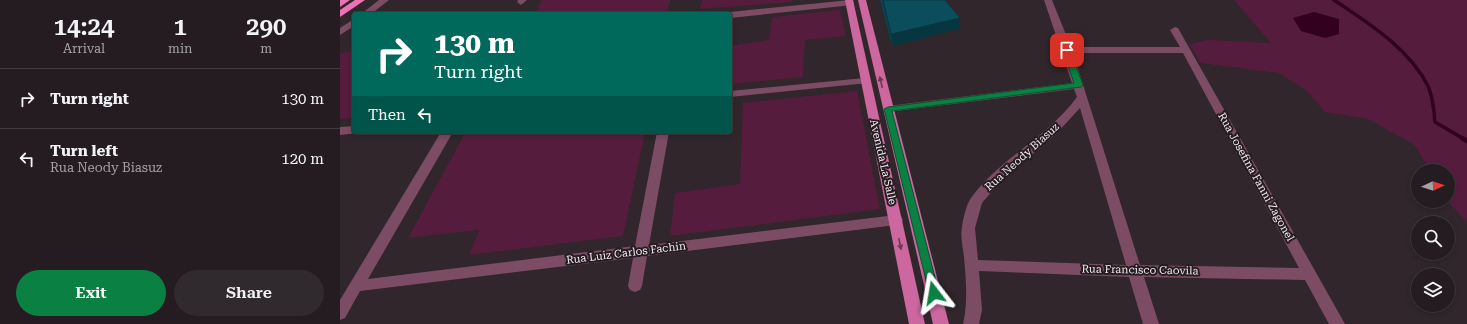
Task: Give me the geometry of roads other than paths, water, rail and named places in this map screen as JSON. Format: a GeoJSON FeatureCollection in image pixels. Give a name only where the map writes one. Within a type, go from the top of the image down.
{"type":"FeatureCollection","features":[{"type":"Feature","properties":{"kind":"highway"},"geometry":{"type":"LineString","coordinates":[[340,4],[346,0]]}},
{"type":"Feature","properties":{"kind":"highway"},"geometry":{"type":"LineString","coordinates":[[340,14],[361,0]]}},
{"type":"Feature","properties":{"kind":"main road","name":"Avenida La Salle"},"geometry":{"type":"LineString","coordinates":[[862,0],[941,324]]}},
{"type":"Feature","properties":{"kind":"main road","name":"Avenida La Salle"},"geometry":{"type":"LineString","coordinates":[[849,2],[864,81],[896,220],[917,324]]}},
{"type":"Feature","properties":{"kind":"main road"},"geometry":{"type":"LineString","coordinates":[[858,47],[873,46]]}},
{"type":"Feature","properties":{"kind":"street"},"geometry":{"type":"LineString","coordinates":[[368,12],[385,0]]}},
{"type":"Feature","properties":{"kind":"street"},"geometry":{"type":"LineString","coordinates":[[1048,0],[1067,50],[1151,324]]}},
{"type":"Feature","properties":{"kind":"street"},"geometry":{"type":"LineString","coordinates":[[732,14],[849,2]]}},
{"type":"Feature","properties":{"kind":"street"},"geometry":{"type":"LineString","coordinates":[[340,32],[352,23]]}},
{"type":"Feature","properties":{"kind":"street","name":"Rua Josefina Fanni Zagonel"},"geometry":{"type":"LineString","coordinates":[[1175,30],[1337,324]]}},
{"type":"Feature","properties":{"kind":"street"},"geometry":{"type":"LineString","coordinates":[[1067,50],[1186,50]]}},
{"type":"Feature","properties":{"kind":"street"},"geometry":{"type":"LineString","coordinates":[[732,94],[864,81]]}},
{"type":"Feature","properties":{"kind":"street"},"geometry":{"type":"LineString","coordinates":[[888,109],[1080,91]]}},
{"type":"Feature","properties":{"kind":"street","name":"Rua Neody Biasuz"},"geometry":{"type":"LineString","coordinates":[[971,324],[974,310],[972,265],[968,228],[976,201],[996,179],[1073,110],[1080,91]]}},
{"type":"Feature","properties":{"kind":"street"},"geometry":{"type":"LineString","coordinates":[[340,131],[352,130]]}},
{"type":"Feature","properties":{"kind":"street"},"geometry":{"type":"LineString","coordinates":[[340,313],[445,134]]}},
{"type":"Feature","properties":{"kind":"street"},"geometry":{"type":"LineString","coordinates":[[635,286],[663,134]]}},
{"type":"Feature","properties":{"kind":"street","name":"Rua Luiz Carlos Fachin"},"geometry":{"type":"LineString","coordinates":[[356,286],[896,220]]}},
{"type":"Feature","properties":{"kind":"street","name":"Rua Francisco Caovila"},"geometry":{"type":"LineString","coordinates":[[972,265],[1135,271],[1309,274]]}},
{"type":"Feature","properties":{"kind":"waterway"},"geometry":{"type":"LineString","coordinates":[[1334,0],[1374,27],[1399,48],[1420,72],[1430,90],[1435,122],[1464,139]]}},
{"type":"Feature","properties":{"kind":"waterway"},"geometry":{"type":"LineString","coordinates":[[1462,138],[1467,141]]}}]}
